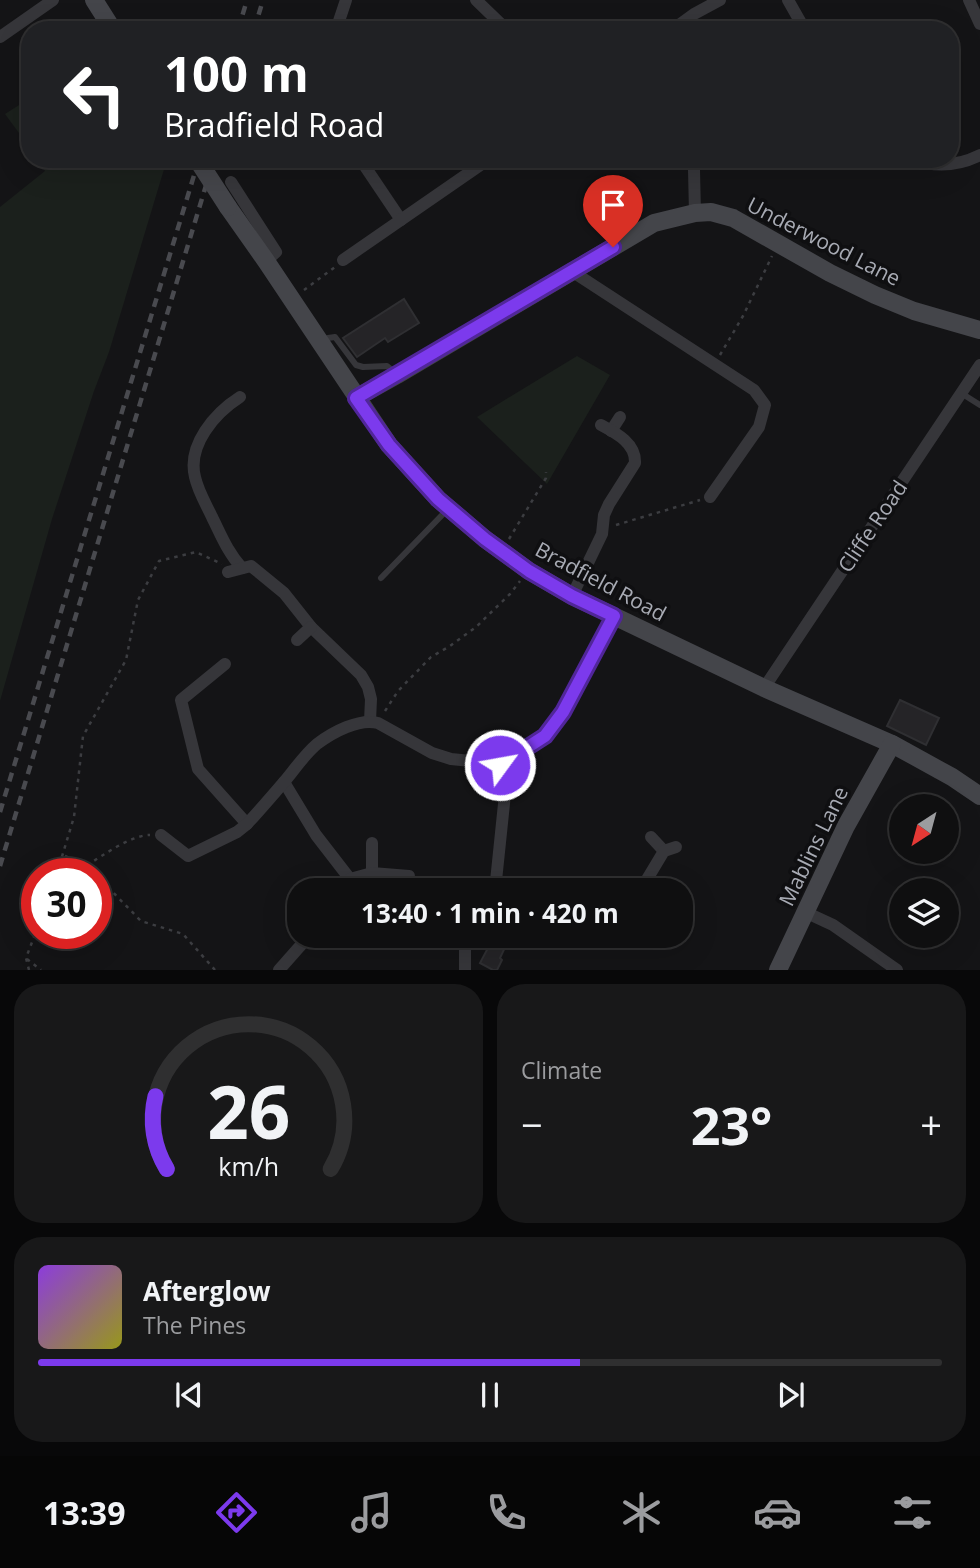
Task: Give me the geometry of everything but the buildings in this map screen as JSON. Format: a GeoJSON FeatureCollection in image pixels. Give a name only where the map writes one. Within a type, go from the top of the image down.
{"type":"FeatureCollection","features":[{"type":"Feature","properties":{"kind":"main road"},"geometry":{"type":"LineString","coordinates":[[94,0],[107,21]]}},
{"type":"Feature","properties":{"kind":"main road","name":"Bradfield Road"},"geometry":{"type":"LineString","coordinates":[[203,168],[389,445],[448,508],[529,571],[572,596],[764,688],[892,744],[952,777],[980,796]]}},
{"type":"Feature","properties":{"kind":"main road","name":"Underwood Lane"},"geometry":{"type":"LineString","coordinates":[[356,398],[654,223],[695,213],[711,212],[733,218],[830,273],[875,295],[914,311],[980,330]]}},
{"type":"Feature","properties":{"kind":"main road","name":"Mablins Lane"},"geometry":{"type":"LineString","coordinates":[[778,970],[846,826],[892,744]]}},
{"type":"Feature","properties":{"kind":"street"},"geometry":{"type":"LineString","coordinates":[[23,21],[53,0]]}},
{"type":"Feature","properties":{"kind":"street"},"geometry":{"type":"LineString","coordinates":[[339,21],[346,0]]}},
{"type":"Feature","properties":{"kind":"street"},"geometry":{"type":"LineString","coordinates":[[476,0],[498,21]]}},
{"type":"Feature","properties":{"kind":"street"},"geometry":{"type":"LineString","coordinates":[[684,21],[720,0]]}},
{"type":"Feature","properties":{"kind":"street"},"geometry":{"type":"LineString","coordinates":[[788,0],[800,21]]}},
{"type":"Feature","properties":{"kind":"street"},"geometry":{"type":"LineString","coordinates":[[969,0],[980,24]]}},
{"type":"Feature","properties":{"kind":"street"},"geometry":{"type":"LineString","coordinates":[[0,37],[21,22]]}},
{"type":"Feature","properties":{"kind":"street"},"geometry":{"type":"LineString","coordinates":[[959,162],[980,155]]}},
{"type":"Feature","properties":{"kind":"street"},"geometry":{"type":"LineString","coordinates":[[366,168],[401,220]]}},
{"type":"Feature","properties":{"kind":"street"},"geometry":{"type":"LineString","coordinates":[[343,260],[476,168]]}},
{"type":"Feature","properties":{"kind":"street"},"geometry":{"type":"LineString","coordinates":[[694,168],[695,213]]}},
{"type":"Feature","properties":{"kind":"street"},"geometry":{"type":"LineString","coordinates":[[231,182],[276,253],[266,261]]}},
{"type":"Feature","properties":{"kind":"street"},"geometry":{"type":"LineString","coordinates":[[573,272],[754,390],[765,405],[759,427],[710,497]]}},
{"type":"Feature","properties":{"kind":"street","name":"Cliffe Road"},"geometry":{"type":"LineString","coordinates":[[764,688],[980,365]]}},
{"type":"Feature","properties":{"kind":"street"},"geometry":{"type":"LineString","coordinates":[[240,397],[224,408],[206,430],[194,459],[194,475],[228,550],[242,568]]}},
{"type":"Feature","properties":{"kind":"street"},"geometry":{"type":"LineString","coordinates":[[572,596],[603,534],[604,515],[609,504],[635,463],[635,457],[628,445],[606,428],[620,417]]}},
{"type":"Feature","properties":{"kind":"street"},"geometry":{"type":"LineString","coordinates":[[228,572],[251,566],[284,593],[311,626],[361,676],[368,687],[374,722]]}},
{"type":"Feature","properties":{"kind":"street"},"geometry":{"type":"LineString","coordinates":[[161,835],[188,856],[237,832],[317,745],[360,722],[374,722],[451,759],[500,765],[545,736],[563,712],[614,616]]}},
{"type":"Feature","properties":{"kind":"street"},"geometry":{"type":"LineString","coordinates":[[297,640],[311,626]]}},
{"type":"Feature","properties":{"kind":"street"},"geometry":{"type":"LineString","coordinates":[[225,664],[175,701],[198,769],[247,824]]}},
{"type":"Feature","properties":{"kind":"street"},"geometry":{"type":"LineString","coordinates":[[494,878],[505,794],[500,765]]}},
{"type":"Feature","properties":{"kind":"street"},"geometry":{"type":"LineString","coordinates":[[284,782],[344,878]]}},
{"type":"Feature","properties":{"kind":"street"},"geometry":{"type":"LineString","coordinates":[[649,878],[670,849],[651,837]]}},
{"type":"Feature","properties":{"kind":"street"},"geometry":{"type":"LineString","coordinates":[[372,843],[372,873]]}},
{"type":"Feature","properties":{"kind":"street"},"geometry":{"type":"LineString","coordinates":[[362,878],[372,873],[409,876]]}},
{"type":"Feature","properties":{"kind":"street"},"geometry":{"type":"LineString","coordinates":[[805,912],[833,925],[897,970]]}},
{"type":"Feature","properties":{"kind":"street"},"geometry":{"type":"LineString","coordinates":[[279,970],[298,948]]}},
{"type":"Feature","properties":{"kind":"street"},"geometry":{"type":"LineString","coordinates":[[465,948],[465,970]]}},
{"type":"Feature","properties":{"kind":"lane"},"geometry":{"type":"LineString","coordinates":[[321,344],[328,338],[335,337],[356,365],[367,368],[387,366],[397,375]]}},
{"type":"Feature","properties":{"kind":"lane"},"geometry":{"type":"LineString","coordinates":[[961,393],[980,405]]}},
{"type":"Feature","properties":{"kind":"lane"},"geometry":{"type":"LineString","coordinates":[[381,578],[448,508]]}},
{"type":"Feature","properties":{"kind":"path"},"geometry":{"type":"LineString","coordinates":[[715,364],[743,316],[778,244]]}},
{"type":"Feature","properties":{"kind":"path"},"geometry":{"type":"LineString","coordinates":[[292,299],[343,260]]}},
{"type":"Feature","properties":{"kind":"path"},"geometry":{"type":"LineString","coordinates":[[501,550],[546,478],[546,472]]}},
{"type":"Feature","properties":{"kind":"path"},"geometry":{"type":"LineString","coordinates":[[614,526],[710,497]]}},
{"type":"Feature","properties":{"kind":"path"},"geometry":{"type":"LineString","coordinates":[[69,858],[64,856],[74,817],[83,736],[127,660],[138,600],[159,561],[196,552],[221,563],[228,572]]}},
{"type":"Feature","properties":{"kind":"path"},"geometry":{"type":"LineString","coordinates":[[374,722],[398,691],[431,657],[476,627],[529,571]]}},
{"type":"Feature","properties":{"kind":"path"},"geometry":{"type":"LineString","coordinates":[[99,858],[144,835],[161,835]]}},
{"type":"Feature","properties":{"kind":"path"},"geometry":{"type":"LineString","coordinates":[[112,891],[141,921],[183,934],[215,970]]}},
{"type":"Feature","properties":{"kind":"path"},"geometry":{"type":"LineString","coordinates":[[29,949],[26,958],[30,970]]}},
{"type":"Feature","properties":{"kind":"path"},"geometry":{"type":"LineString","coordinates":[[26,958],[41,970]]}},
{"type":"Feature","properties":{"kind":"shaded area"},"geometry":{"type":"Polygon","coordinates":[[[21,104],[21,136],[5,114],[21,104]]]}},
{"type":"Feature","properties":{"kind":"shaded area"},"geometry":{"type":"Polygon","coordinates":[[[43,168],[164,168],[109,352],[52,519],[0,701],[0,207],[45,171],[43,168]]]}},
{"type":"Feature","properties":{"kind":"shaded area"},"geometry":{"type":"Polygon","coordinates":[[[577,356],[610,375],[547,484],[477,417],[577,356]]]}},
{"type":"Feature","properties":{"kind":"railway"},"geometry":{"type":"LineString","coordinates":[[241,21],[247,0]]}},
{"type":"Feature","properties":{"kind":"railway"},"geometry":{"type":"LineString","coordinates":[[257,21],[263,0]]}},
{"type":"Feature","properties":{"kind":"railway"},"geometry":{"type":"LineString","coordinates":[[0,812],[196,168]]}},
{"type":"Feature","properties":{"kind":"railway"},"geometry":{"type":"LineString","coordinates":[[0,866],[211,168]]}},
{"type":"Feature","properties":{"kind":"route"},"geometry":{"type":"LineString","coordinates":[[500,765],[545,736],[563,712],[614,616],[529,571],[485,539],[438,499],[389,445],[356,398],[613,247]]}}]}
